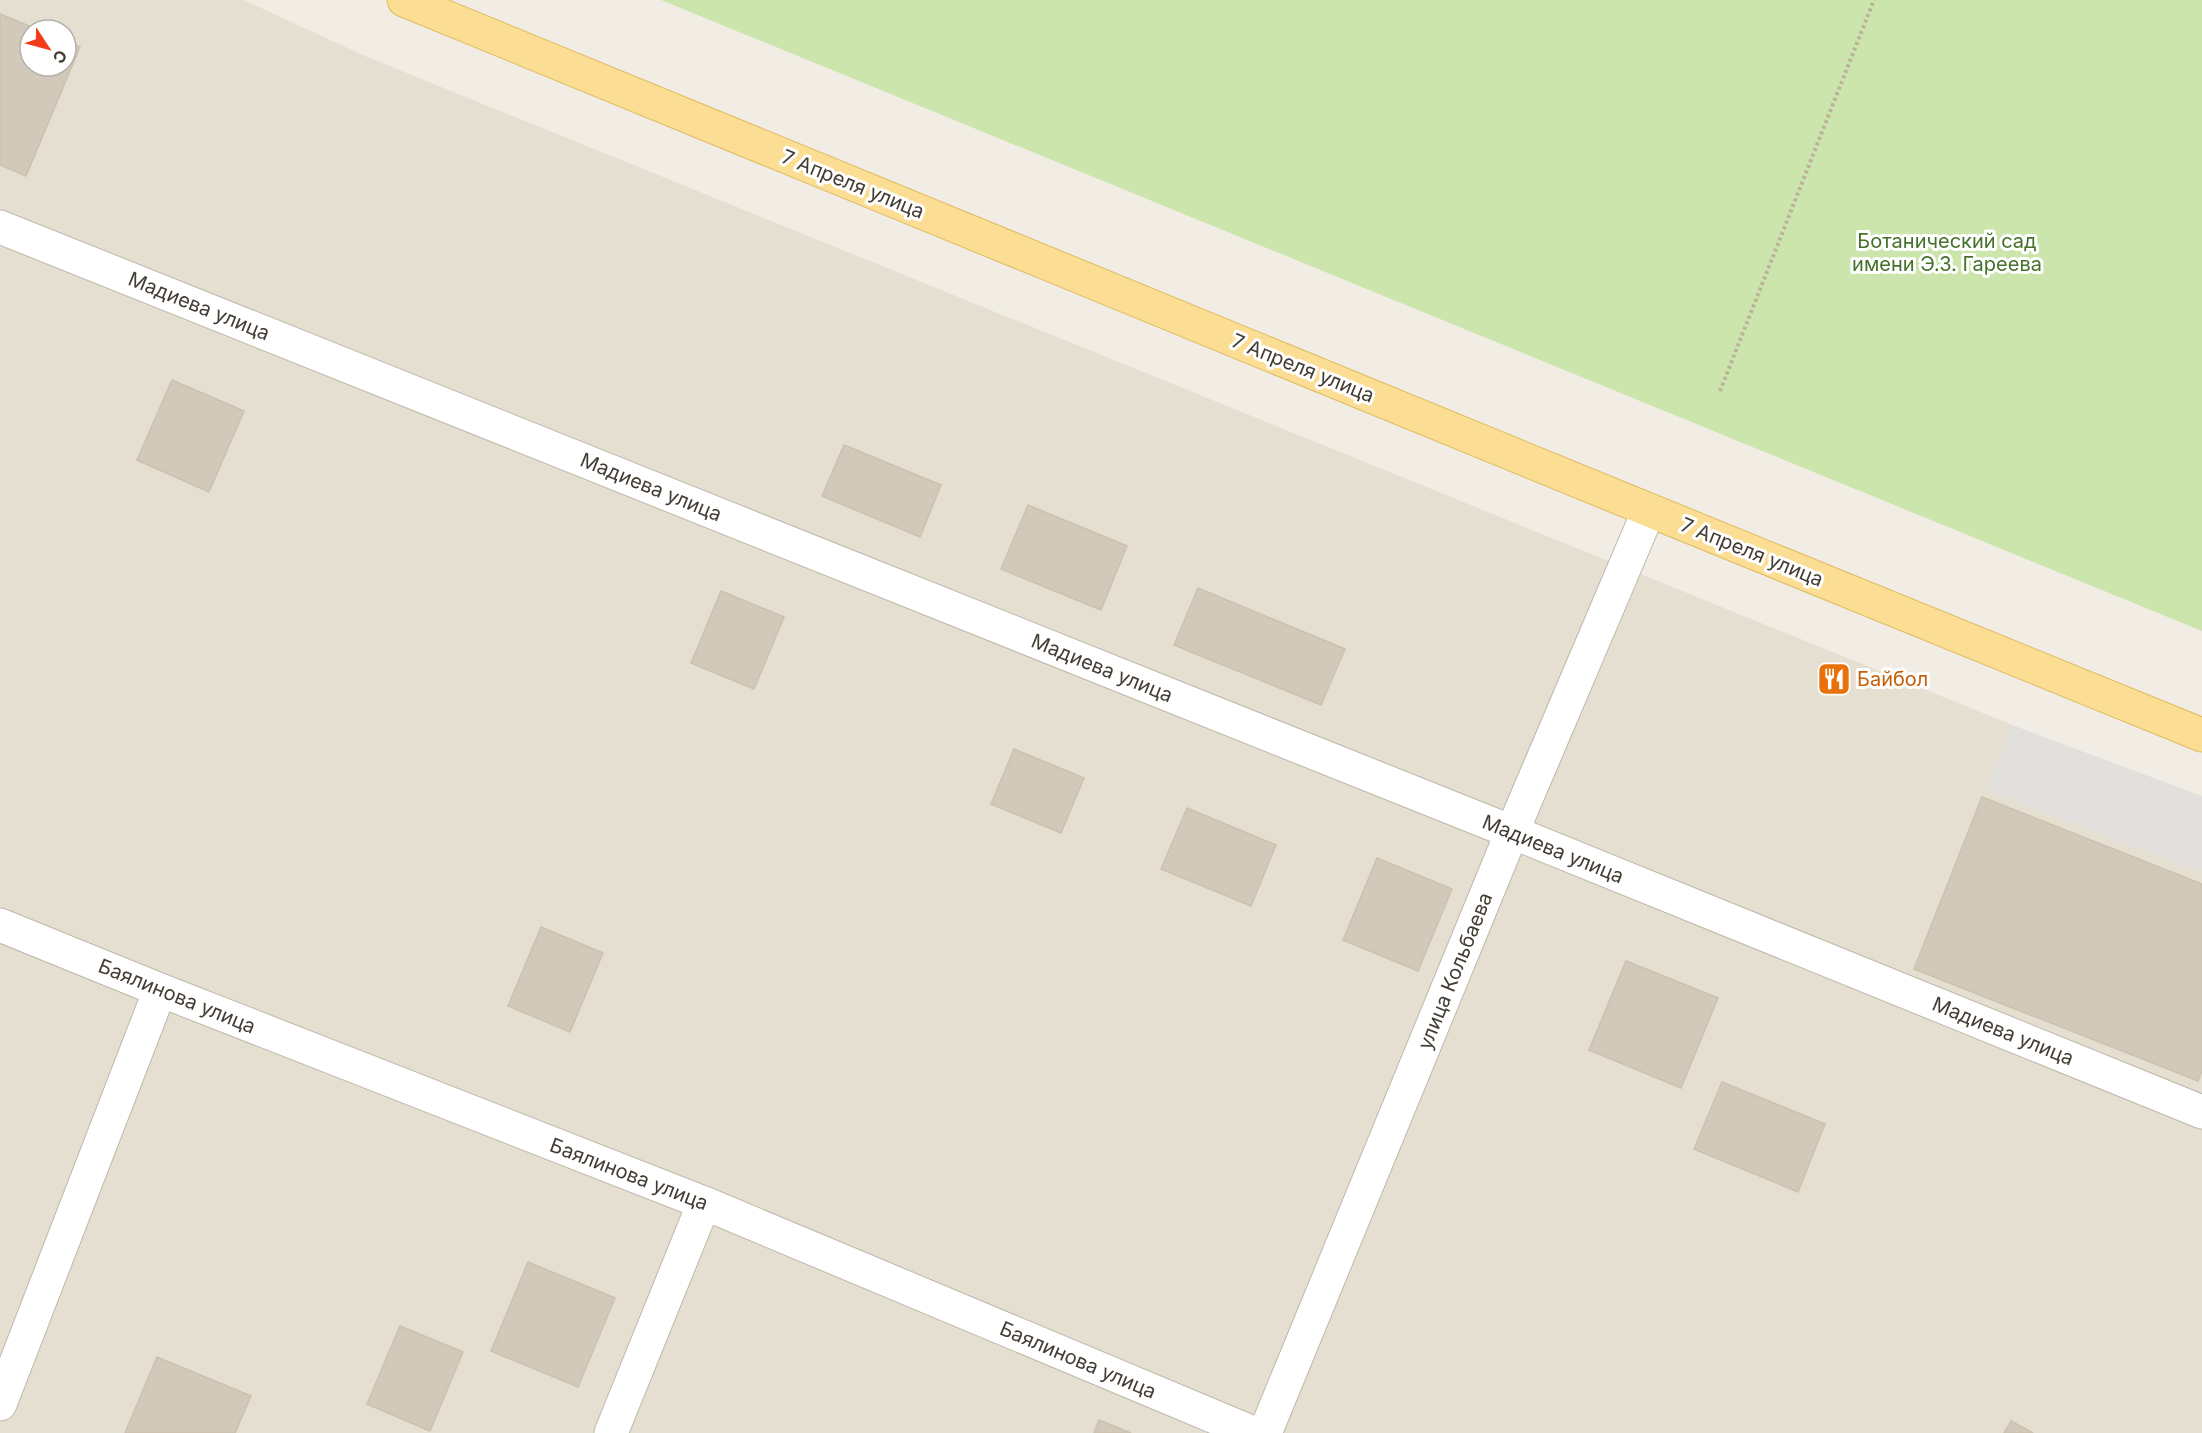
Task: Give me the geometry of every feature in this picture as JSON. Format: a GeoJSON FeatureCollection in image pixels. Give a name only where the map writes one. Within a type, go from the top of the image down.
{"type":"FeatureCollection","features":[{"type":"Feature","properties":{"kind":"main road","name":"7 Апреля улица"},"geometry":{"type":"LineString","coordinates":[[404,0],[2202,735]]}},
{"type":"Feature","properties":{"kind":"street","name":"Мадиева улица"},"geometry":{"type":"LineString","coordinates":[[0,227],[1512,832],[2202,1112]]}},
{"type":"Feature","properties":{"kind":"street","name":"улица Кольбаева"},"geometry":{"type":"LineString","coordinates":[[1265,1433],[1512,832],[1649,510]]}},
{"type":"Feature","properties":{"kind":"street","name":"Баялинова улица"},"geometry":{"type":"LineString","coordinates":[[0,925],[704,1203],[1253,1433]]}},
{"type":"Feature","properties":{"kind":"street"},"geometry":{"type":"LineString","coordinates":[[0,1404],[160,990]]}},
{"type":"Feature","properties":{"kind":"street"},"geometry":{"type":"LineString","coordinates":[[611,1433],[704,1203]]}},
{"type":"Feature","properties":{"kind":"path"},"geometry":{"type":"LineString","coordinates":[[1720,391],[1874,0]]}},
{"type":"Feature","properties":{"kind":"shaded area"},"geometry":{"type":"Polygon","coordinates":[[[0,0],[244,0],[365,56],[2202,802],[2202,1433],[0,1433],[0,0]]]}},
{"type":"Feature","properties":{"kind":"shaded area"},"geometry":{"type":"Polygon","coordinates":[[[2012,725],[2202,796],[2202,872],[1987,791],[2012,725]]]}},
{"type":"Feature","properties":{"kind":"green space","name":"Ботанический сад имени Э.З. Гареева"},"geometry":{"type":"Polygon","coordinates":[[[661,0],[2202,0],[2202,631],[661,0]]]}},
{"type":"Feature","properties":{"kind":"building"},"geometry":{"type":"Polygon","coordinates":[[[0,14],[18,21],[18,78],[67,78],[26,176],[0,165],[0,14]]]}},
{"type":"Feature","properties":{"kind":"building"},"geometry":{"type":"Polygon","coordinates":[[[172,380],[244,411],[209,492],[137,460],[172,380]]]}},
{"type":"Feature","properties":{"kind":"building"},"geometry":{"type":"Polygon","coordinates":[[[844,445],[941,485],[920,537],[822,496],[844,445]]]}},
{"type":"Feature","properties":{"kind":"building"},"geometry":{"type":"Polygon","coordinates":[[[1028,505],[1127,546],[1101,610],[1001,569],[1028,505]]]}},
{"type":"Feature","properties":{"kind":"building"},"geometry":{"type":"Polygon","coordinates":[[[1198,588],[1345,649],[1321,705],[1174,645],[1198,588]]]}},
{"type":"Feature","properties":{"kind":"building"},"geometry":{"type":"Polygon","coordinates":[[[721,591],[784,617],[754,689],[691,663],[721,591]]]}},
{"type":"Feature","properties":{"kind":"building"},"geometry":{"type":"Polygon","coordinates":[[[1014,749],[1084,778],[1061,833],[991,804],[1014,749]]]}},
{"type":"Feature","properties":{"kind":"building"},"geometry":{"type":"Polygon","coordinates":[[[1982,797],[2202,884],[2202,1071],[2198,1081],[1914,969],[1982,797]]]}},
{"type":"Feature","properties":{"kind":"building"},"geometry":{"type":"Polygon","coordinates":[[[1187,808],[1276,845],[1251,906],[1161,869],[1187,808]]]}},
{"type":"Feature","properties":{"kind":"building"},"geometry":{"type":"Polygon","coordinates":[[[1377,858],[1452,889],[1418,971],[1343,940],[1377,858]]]}},
{"type":"Feature","properties":{"kind":"building"},"geometry":{"type":"Polygon","coordinates":[[[541,927],[603,953],[570,1032],[508,1006],[541,927]]]}},
{"type":"Feature","properties":{"kind":"building"},"geometry":{"type":"Polygon","coordinates":[[[1626,961],[1718,998],[1681,1088],[1589,1050],[1626,961]]]}},
{"type":"Feature","properties":{"kind":"building"},"geometry":{"type":"Polygon","coordinates":[[[1722,1082],[1825,1124],[1798,1192],[1694,1149],[1722,1082]]]}},
{"type":"Feature","properties":{"kind":"building"},"geometry":{"type":"Polygon","coordinates":[[[528,1262],[615,1298],[578,1387],[491,1351],[528,1262]]]}},
{"type":"Feature","properties":{"kind":"building"},"geometry":{"type":"Polygon","coordinates":[[[400,1326],[463,1352],[430,1431],[367,1404],[400,1326]]]}},
{"type":"Feature","properties":{"kind":"building"},"geometry":{"type":"Polygon","coordinates":[[[157,1357],[251,1396],[235,1433],[125,1433],[157,1357]]]}},
{"type":"Feature","properties":{"kind":"building"},"geometry":{"type":"Polygon","coordinates":[[[1099,1420],[1131,1433],[1094,1433],[1099,1420]]]}},
{"type":"Feature","properties":{"kind":"building"},"geometry":{"type":"Polygon","coordinates":[[[2011,1421],[2033,1433],[2004,1433],[2011,1421]]]}},
{"type":"Feature","properties":{"kind":"place","name":"Байбол"},"geometry":{"type":"Point","coordinates":[1834,679]}}]}
